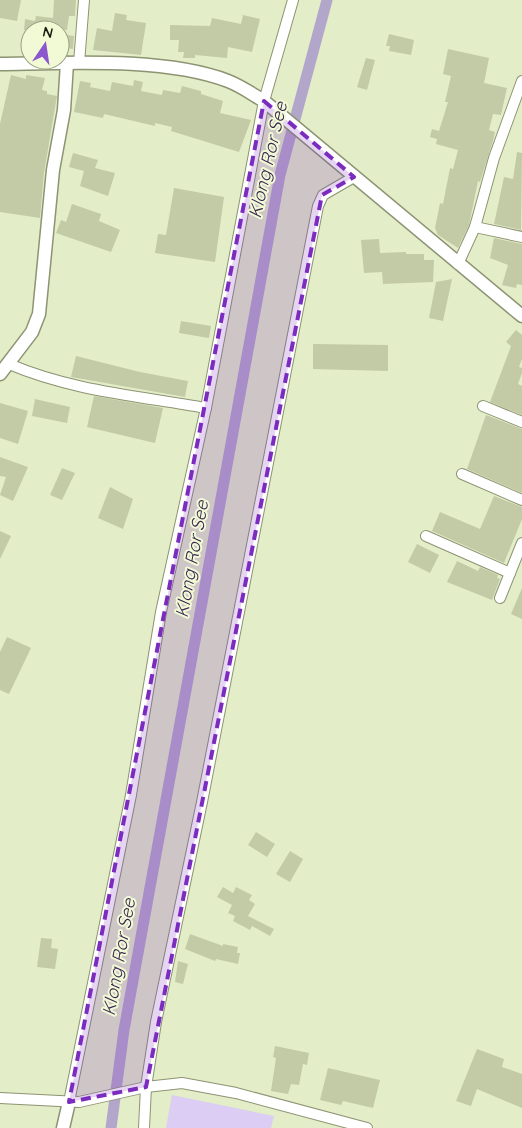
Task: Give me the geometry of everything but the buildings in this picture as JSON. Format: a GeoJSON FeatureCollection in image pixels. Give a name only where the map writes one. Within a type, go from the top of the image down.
{"type":"FeatureCollection","features":[{"type":"Feature","properties":{"kind":"street"},"geometry":{"type":"LineString","coordinates":[[0,374],[32,332],[39,314],[53,170],[84,0]]}},
{"type":"Feature","properties":{"kind":"street"},"geometry":{"type":"LineString","coordinates":[[63,1128],[74,1102],[131,795],[161,612],[206,408],[264,101],[293,0]]}},
{"type":"Feature","properties":{"kind":"street"},"geometry":{"type":"LineString","coordinates":[[0,64],[73,63],[171,68],[202,74],[234,84],[264,101],[522,316]]}},
{"type":"Feature","properties":{"kind":"street"},"geometry":{"type":"LineString","coordinates":[[458,264],[475,227],[494,158],[521,85]]}},
{"type":"Feature","properties":{"kind":"street"},"geometry":{"type":"LineString","coordinates":[[144,1128],[143,1088],[202,802],[318,206],[323,194],[354,176]]}},
{"type":"Feature","properties":{"kind":"street"},"geometry":{"type":"LineString","coordinates":[[475,227],[522,237]]}},
{"type":"Feature","properties":{"kind":"street"},"geometry":{"type":"LineString","coordinates":[[9,364],[42,376],[115,394],[206,408]]}},
{"type":"Feature","properties":{"kind":"street"},"geometry":{"type":"LineString","coordinates":[[482,406],[522,422]]}},
{"type":"Feature","properties":{"kind":"street"},"geometry":{"type":"LineString","coordinates":[[462,474],[522,500]]}},
{"type":"Feature","properties":{"kind":"street"},"geometry":{"type":"LineString","coordinates":[[426,536],[510,573]]}},
{"type":"Feature","properties":{"kind":"street"},"geometry":{"type":"LineString","coordinates":[[500,598],[521,547]]}},
{"type":"Feature","properties":{"kind":"street"},"geometry":{"type":"LineString","coordinates":[[0,1098],[74,1102],[166,1084],[200,1085],[367,1128]]}},
{"type":"Feature","properties":{"kind":"highlighted area"},"geometry":{"type":"Polygon","coordinates":[[[264,101],[354,177],[322,195],[146,1087],[69,1102],[264,101]]]}},
{"type":"Feature","properties":{"kind":"shaded area"},"geometry":{"type":"Polygon","coordinates":[[[172,1095],[274,1116],[271,1128],[166,1128],[172,1095]]]}},
{"type":"Feature","properties":{"kind":"waterway","name":"Klong Ror See"},"geometry":{"type":"LineString","coordinates":[[111,1128],[124,1030],[280,175],[327,0]]}}]}
